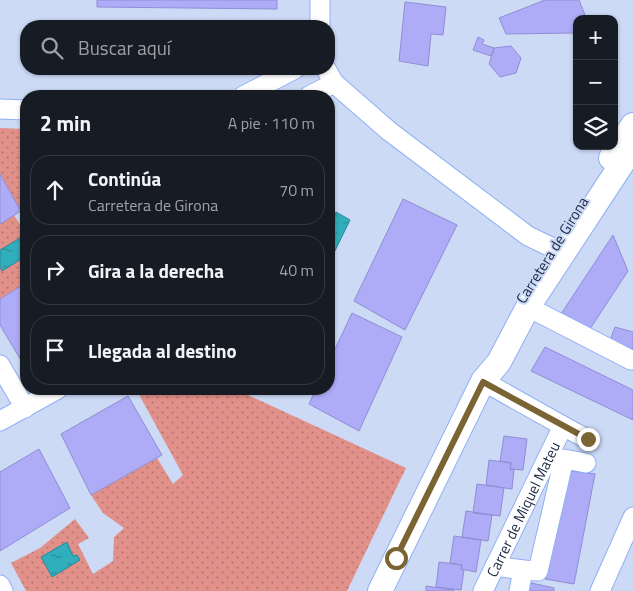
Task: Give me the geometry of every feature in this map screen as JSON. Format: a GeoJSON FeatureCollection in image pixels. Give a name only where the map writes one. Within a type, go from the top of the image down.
{"type":"FeatureCollection","features":[{"type":"Feature","properties":{"kind":"main road","name":"Carretera de Girona"},"geometry":{"type":"LineString","coordinates":[[483,382],[488,356],[551,247],[633,125]]}},
{"type":"Feature","properties":{"kind":"main road","name":"Carretera de Girona"},"geometry":{"type":"LineString","coordinates":[[380,591],[483,382],[499,362],[528,307],[633,147]]}},
{"type":"Feature","properties":{"kind":"street"},"geometry":{"type":"LineString","coordinates":[[320,0],[320,20]]}},
{"type":"Feature","properties":{"kind":"street"},"geometry":{"type":"LineString","coordinates":[[255,90],[283,75]]}},
{"type":"Feature","properties":{"kind":"street"},"geometry":{"type":"LineString","coordinates":[[315,90],[330,76],[389,131],[528,236],[551,247]]}},
{"type":"Feature","properties":{"kind":"street"},"geometry":{"type":"LineString","coordinates":[[0,108],[20,110]]}},
{"type":"Feature","properties":{"kind":"street"},"geometry":{"type":"LineString","coordinates":[[528,307],[631,360]]}},
{"type":"Feature","properties":{"kind":"street"},"geometry":{"type":"LineString","coordinates":[[0,365],[25,408]]}},
{"type":"Feature","properties":{"kind":"street","name":"Carrer de Miquel Mateu"},"geometry":{"type":"LineString","coordinates":[[483,382],[588,439]]}},
{"type":"Feature","properties":{"kind":"street"},"geometry":{"type":"LineString","coordinates":[[0,421],[48,395]]}},
{"type":"Feature","properties":{"kind":"street","name":"Carrer de Miquel Mateu"},"geometry":{"type":"LineString","coordinates":[[483,591],[564,426]]}},
{"type":"Feature","properties":{"kind":"street"},"geometry":{"type":"LineString","coordinates":[[495,566],[538,571],[564,459],[586,463]]}},
{"type":"Feature","properties":{"kind":"street"},"geometry":{"type":"LineString","coordinates":[[600,591],[633,517]]}},
{"type":"Feature","properties":{"kind":"street"},"geometry":{"type":"LineString","coordinates":[[519,591],[523,570]]}},
{"type":"Feature","properties":{"kind":"street"},"geometry":{"type":"LineString","coordinates":[[0,585],[3,591]]}},
{"type":"Feature","properties":{"kind":"shaded area"},"geometry":{"type":"Polygon","coordinates":[[[0,128],[20,129],[20,209],[0,174],[0,128]]]}},
{"type":"Feature","properties":{"kind":"shaded area"},"geometry":{"type":"Polygon","coordinates":[[[14,215],[20,224],[20,287],[0,299],[0,224],[14,215]]]}},
{"type":"Feature","properties":{"kind":"shaded area"},"geometry":{"type":"Polygon","coordinates":[[[139,395],[248,395],[406,468],[347,591],[26,591],[11,563],[40,548],[75,519],[89,538],[78,544],[93,574],[113,561],[114,537],[124,528],[103,513],[91,495],[157,458],[173,484],[183,475],[139,395]]]}},
{"type":"Feature","properties":{"kind":"water"},"geometry":{"type":"Polygon","coordinates":[[[336,212],[350,220],[335,251],[336,212]]]}},
{"type":"Feature","properties":{"kind":"water"},"geometry":{"type":"Polygon","coordinates":[[[20,238],[20,260],[2,271],[0,267],[0,250],[20,238]]]}},
{"type":"Feature","properties":{"kind":"water"},"geometry":{"type":"Polygon","coordinates":[[[67,542],[73,556],[77,555],[80,560],[52,577],[41,557],[67,542]]]}},
{"type":"Feature","properties":{"kind":"building"},"geometry":{"type":"Polygon","coordinates":[[[97,0],[277,0],[277,9],[97,7],[97,0]]]}},
{"type":"Feature","properties":{"kind":"building"},"geometry":{"type":"Polygon","coordinates":[[[545,0],[579,0],[585,15],[573,15],[573,33],[506,34],[499,18],[545,0]]]}},
{"type":"Feature","properties":{"kind":"building"},"geometry":{"type":"Polygon","coordinates":[[[405,2],[446,7],[443,35],[431,34],[428,66],[399,61],[405,2]]]}},
{"type":"Feature","properties":{"kind":"building"},"geometry":{"type":"Polygon","coordinates":[[[478,37],[484,40],[482,44],[494,48],[491,56],[473,50],[478,37]]]}},
{"type":"Feature","properties":{"kind":"building"},"geometry":{"type":"Polygon","coordinates":[[[511,46],[521,58],[516,73],[500,77],[489,64],[494,48],[511,46]]]}},
{"type":"Feature","properties":{"kind":"building"},"geometry":{"type":"Polygon","coordinates":[[[0,174],[20,212],[0,224],[0,174]]]}},
{"type":"Feature","properties":{"kind":"building"},"geometry":{"type":"Polygon","coordinates":[[[403,199],[457,225],[405,330],[354,301],[403,199]]]}},
{"type":"Feature","properties":{"kind":"building"},"geometry":{"type":"Polygon","coordinates":[[[613,235],[628,271],[588,332],[561,314],[613,235]]]}},
{"type":"Feature","properties":{"kind":"building"},"geometry":{"type":"Polygon","coordinates":[[[20,287],[20,359],[0,325],[0,299],[20,287]]]}},
{"type":"Feature","properties":{"kind":"building"},"geometry":{"type":"Polygon","coordinates":[[[352,313],[402,337],[359,431],[309,404],[313,395],[335,395],[335,349],[352,313]]]}},
{"type":"Feature","properties":{"kind":"building"},"geometry":{"type":"Polygon","coordinates":[[[615,327],[633,332],[633,349],[609,343],[615,327]]]}},
{"type":"Feature","properties":{"kind":"building"},"geometry":{"type":"Polygon","coordinates":[[[545,347],[633,390],[633,420],[531,371],[545,347]]]}},
{"type":"Feature","properties":{"kind":"building"},"geometry":{"type":"Polygon","coordinates":[[[128,396],[162,455],[91,495],[61,434],[128,396]]]}},
{"type":"Feature","properties":{"kind":"building"},"geometry":{"type":"Polygon","coordinates":[[[504,436],[527,439],[523,470],[510,469],[511,463],[500,461],[504,436]]]}},
{"type":"Feature","properties":{"kind":"building"},"geometry":{"type":"Polygon","coordinates":[[[39,449],[70,508],[0,551],[0,472],[39,449]]]}},
{"type":"Feature","properties":{"kind":"building"},"geometry":{"type":"Polygon","coordinates":[[[489,460],[511,463],[510,469],[514,469],[512,489],[486,485],[489,460]]]}},
{"type":"Feature","properties":{"kind":"building"},"geometry":{"type":"Polygon","coordinates":[[[566,470],[595,474],[574,584],[545,579],[566,470]]]}},
{"type":"Feature","properties":{"kind":"building"},"geometry":{"type":"Polygon","coordinates":[[[477,484],[504,488],[500,516],[473,513],[477,484]]]}},
{"type":"Feature","properties":{"kind":"building"},"geometry":{"type":"Polygon","coordinates":[[[466,511],[492,515],[488,541],[462,537],[466,511]]]}},
{"type":"Feature","properties":{"kind":"building"},"geometry":{"type":"Polygon","coordinates":[[[454,536],[481,540],[476,572],[461,569],[462,565],[450,563],[454,536]]]}},
{"type":"Feature","properties":{"kind":"building"},"geometry":{"type":"Polygon","coordinates":[[[439,562],[462,565],[461,569],[464,570],[461,590],[436,587],[439,562]]]}},
{"type":"Feature","properties":{"kind":"building"},"geometry":{"type":"Polygon","coordinates":[[[527,582],[554,588],[554,591],[526,591],[527,582]]]}},
{"type":"Feature","properties":{"kind":"building"},"geometry":{"type":"Polygon","coordinates":[[[426,586],[454,590],[454,591],[426,591],[426,586]]]}},
{"type":"Feature","properties":{"kind":"route"},"geometry":{"type":"LineString","coordinates":[[396,558],[483,382],[588,439]]}}]}
